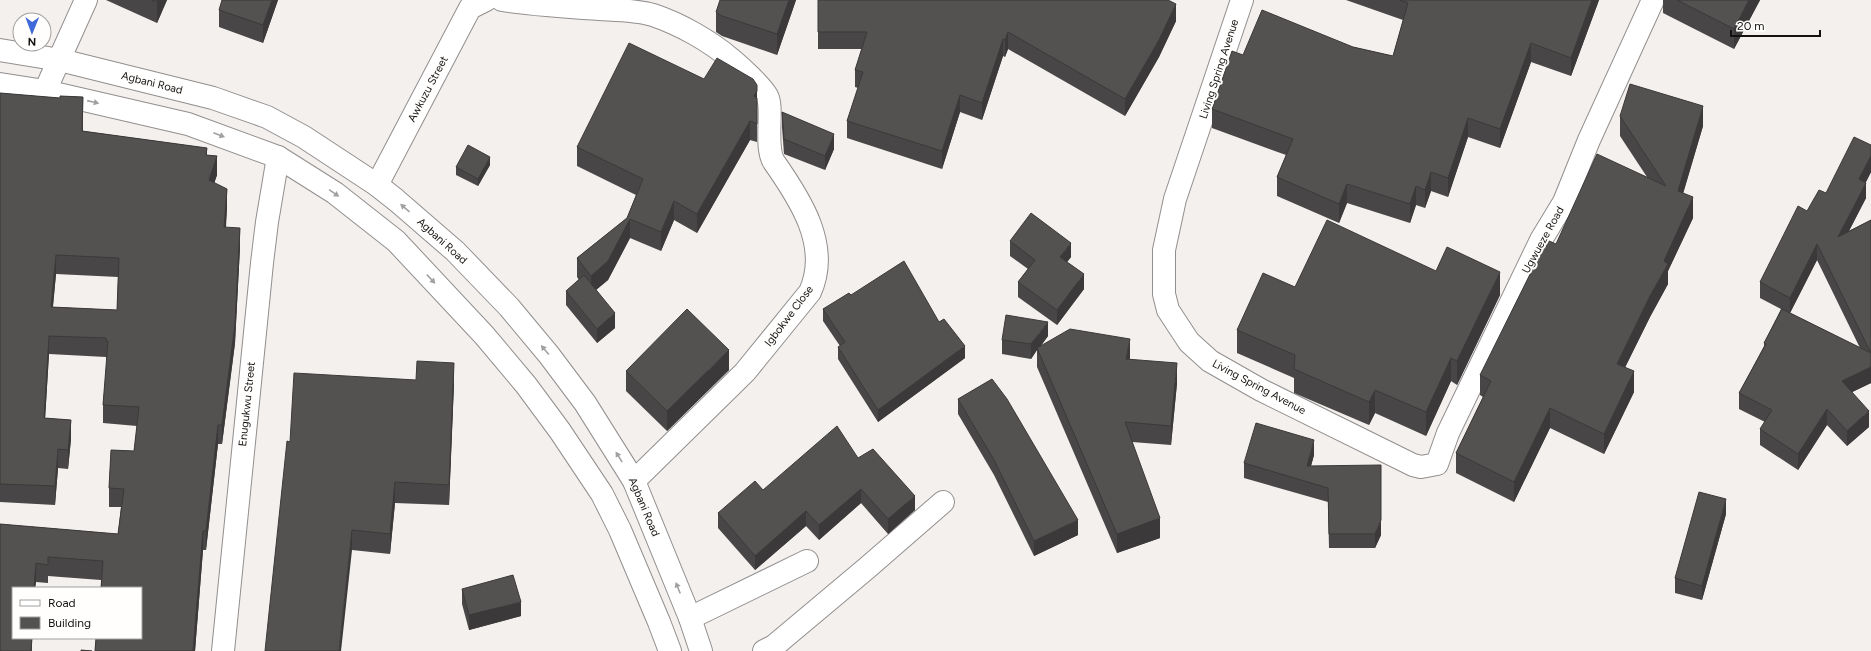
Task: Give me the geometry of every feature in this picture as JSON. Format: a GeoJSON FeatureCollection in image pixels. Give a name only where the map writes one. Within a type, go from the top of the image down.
{"type":"FeatureCollection","features":[{"type":"Feature","properties":{"kind":"street"},"geometry":{"type":"LineString","coordinates":[[45,91],[86,0]]}},
{"type":"Feature","properties":{"kind":"street","name":"Awkuzu Street"},"geometry":{"type":"LineString","coordinates":[[377,185],[470,8],[488,0],[621,10],[652,15],[701,37],[726,55]]}},
{"type":"Feature","properties":{"kind":"street","name":"Living Spring Avenue"},"geometry":{"type":"LineString","coordinates":[[1242,0],[1175,199],[1164,250],[1164,294],[1168,310],[1189,342],[1210,361],[1261,390],[1421,468]]}},
{"type":"Feature","properties":{"kind":"street","name":"Ugwueze Road"},"geometry":{"type":"LineString","coordinates":[[1421,468],[1436,464],[1448,433],[1538,247],[1564,202],[1590,140],[1653,0]]}},
{"type":"Feature","properties":{"kind":"street","name":"Agbani Road"},"geometry":{"type":"LineString","coordinates":[[0,50],[60,60],[213,98],[267,117],[304,137],[377,185],[456,251],[509,307],[549,355],[585,403],[634,481],[690,618],[701,651]]}},
{"type":"Feature","properties":{"kind":"street","name":"Igbokwe Close"},"geometry":{"type":"LineString","coordinates":[[634,481],[746,372],[810,292],[816,279],[817,255],[810,224],[797,194],[772,158],[768,97],[745,71],[726,55]]}},
{"type":"Feature","properties":{"kind":"street"},"geometry":{"type":"LineString","coordinates":[[0,84],[45,91],[188,124],[278,157],[335,193],[396,242],[484,335],[526,385],[560,431],[602,494],[633,558],[670,651]]}},
{"type":"Feature","properties":{"kind":"street","name":"Enugukwu Street"},"geometry":{"type":"LineString","coordinates":[[223,651],[266,228],[278,157]]}},
{"type":"Feature","properties":{"kind":"street"},"geometry":{"type":"LineString","coordinates":[[764,651],[774,646],[867,568],[942,502]]}},
{"type":"Feature","properties":{"kind":"street"},"geometry":{"type":"LineString","coordinates":[[690,618],[808,561]]}},
{"type":"Feature","properties":{"kind":"building"},"geometry":{"type":"Polygon","coordinates":[[[222,0],[272,0],[263,25],[219,10],[222,0]]]}},
{"type":"Feature","properties":{"kind":"building"},"geometry":{"type":"Polygon","coordinates":[[[720,0],[789,0],[777,34],[722,16],[716,12],[720,0]]]}},
{"type":"Feature","properties":{"kind":"building"},"geometry":{"type":"Polygon","coordinates":[[[818,0],[1168,0],[1176,4],[1159,40],[1125,99],[1008,32],[1005,40],[1003,39],[982,103],[960,95],[942,151],[847,121],[863,72],[855,70],[867,32],[818,32],[818,0]]]}},
{"type":"Feature","properties":{"kind":"building"},"geometry":{"type":"Polygon","coordinates":[[[1400,0],[1592,0],[1571,58],[1531,43],[1500,129],[1468,118],[1448,178],[1431,172],[1425,190],[1416,186],[1410,204],[1347,184],[1339,204],[1277,177],[1293,139],[1212,109],[1232,51],[1243,55],[1262,10],[1353,47],[1393,56],[1408,3],[1400,0]]]}},
{"type":"Feature","properties":{"kind":"building"},"geometry":{"type":"Polygon","coordinates":[[[1677,0],[1749,0],[1734,29],[1677,0]]]}},
{"type":"Feature","properties":{"kind":"building"},"geometry":{"type":"Polygon","coordinates":[[[629,43],[704,79],[717,58],[753,79],[757,85],[757,91],[754,96],[757,98],[757,124],[750,121],[697,214],[674,201],[661,232],[630,219],[608,261],[591,276],[577,258],[627,218],[643,179],[577,147],[629,43]]]}},
{"type":"Feature","properties":{"kind":"building"},"geometry":{"type":"Polygon","coordinates":[[[1630,84],[1703,106],[1678,191],[1693,197],[1664,261],[1668,264],[1650,296],[1617,364],[1634,371],[1604,434],[1550,408],[1514,482],[1456,453],[1491,381],[1480,375],[1547,240],[1556,244],[1597,154],[1666,186],[1620,116],[1630,84]]]}},
{"type":"Feature","properties":{"kind":"building"},"geometry":{"type":"Polygon","coordinates":[[[0,93],[60,98],[60,96],[83,97],[82,131],[207,148],[206,155],[217,156],[209,180],[227,189],[224,227],[240,228],[235,324],[222,425],[218,425],[206,531],[203,531],[193,651],[95,651],[96,639],[142,639],[142,587],[101,587],[103,561],[48,557],[48,565],[36,563],[34,587],[12,587],[12,639],[32,639],[31,651],[0,651],[0,524],[118,534],[124,489],[109,488],[111,450],[134,451],[139,407],[103,405],[108,341],[106,341],[106,338],[49,336],[44,418],[71,420],[68,450],[58,449],[55,486],[0,484],[0,93]],[[56,255],[51,307],[117,310],[119,258],[56,255]]]}},
{"type":"Feature","properties":{"kind":"building"},"geometry":{"type":"Polygon","coordinates":[[[782,112],[834,134],[825,156],[784,139],[782,112]]]}},
{"type":"Feature","properties":{"kind":"building"},"geometry":{"type":"Polygon","coordinates":[[[1854,137],[1871,145],[1871,156],[1859,179],[1866,183],[1838,237],[1871,220],[1871,353],[1817,244],[1790,298],[1760,282],[1798,206],[1807,211],[1819,190],[1826,193],[1854,137]]]}},
{"type":"Feature","properties":{"kind":"building"},"geometry":{"type":"Polygon","coordinates":[[[468,145],[490,157],[478,179],[456,167],[468,145]]]}},
{"type":"Feature","properties":{"kind":"building"},"geometry":{"type":"Polygon","coordinates":[[[1031,213],[1071,243],[1060,257],[1084,274],[1057,310],[1018,282],[1035,260],[1010,241],[1031,213]]]}},
{"type":"Feature","properties":{"kind":"building"},"geometry":{"type":"Polygon","coordinates":[[[1327,220],[1436,271],[1447,247],[1500,272],[1457,361],[1451,358],[1426,412],[1375,390],[1369,402],[1294,369],[1295,355],[1237,330],[1263,273],[1295,287],[1327,220]]]}},
{"type":"Feature","properties":{"kind":"building"},"geometry":{"type":"Polygon","coordinates":[[[904,261],[939,322],[944,319],[965,346],[878,410],[838,347],[845,342],[823,309],[849,293],[851,295],[904,261]]]}},
{"type":"Feature","properties":{"kind":"building"},"geometry":{"type":"Polygon","coordinates":[[[584,275],[615,313],[597,329],[566,291],[584,275]]]}},
{"type":"Feature","properties":{"kind":"building"},"geometry":{"type":"Polygon","coordinates":[[[687,309],[729,350],[667,411],[626,371],[687,309]]]}},
{"type":"Feature","properties":{"kind":"building"},"geometry":{"type":"Polygon","coordinates":[[[1782,309],[1871,353],[1871,367],[1842,381],[1869,411],[1847,431],[1827,409],[1798,454],[1760,429],[1772,410],[1739,393],[1766,344],[1764,343],[1782,309]]]}},
{"type":"Feature","properties":{"kind":"building"},"geometry":{"type":"Polygon","coordinates":[[[1006,315],[1048,322],[1031,344],[1002,340],[1006,315]]]}},
{"type":"Feature","properties":{"kind":"building"},"geometry":{"type":"Polygon","coordinates":[[[1070,329],[1130,339],[1126,359],[1177,363],[1171,426],[1125,422],[1160,518],[1117,534],[1037,348],[1070,329]]]}},
{"type":"Feature","properties":{"kind":"building"},"geometry":{"type":"Polygon","coordinates":[[[417,361],[454,363],[449,485],[395,482],[390,534],[352,530],[339,651],[265,651],[287,441],[290,442],[294,373],[416,380],[417,361]]]}},
{"type":"Feature","properties":{"kind":"building"},"geometry":{"type":"Polygon","coordinates":[[[992,379],[1007,399],[1078,520],[1034,541],[994,460],[958,399],[992,379]]]}},
{"type":"Feature","properties":{"kind":"building"},"geometry":{"type":"Polygon","coordinates":[[[1256,423],[1314,440],[1307,466],[1381,465],[1381,520],[1375,534],[1329,534],[1328,488],[1244,463],[1256,423]]]}},
{"type":"Feature","properties":{"kind":"building"},"geometry":{"type":"Polygon","coordinates":[[[837,426],[858,458],[873,449],[915,496],[888,519],[861,489],[819,525],[806,511],[755,556],[718,513],[755,481],[763,490],[837,426]]]}},
{"type":"Feature","properties":{"kind":"building"},"geometry":{"type":"Polygon","coordinates":[[[1699,492],[1726,499],[1702,586],[1675,578],[1699,492]]]}},
{"type":"Feature","properties":{"kind":"building"},"geometry":{"type":"Polygon","coordinates":[[[513,575],[521,602],[469,615],[462,589],[513,575]]]}}]}
